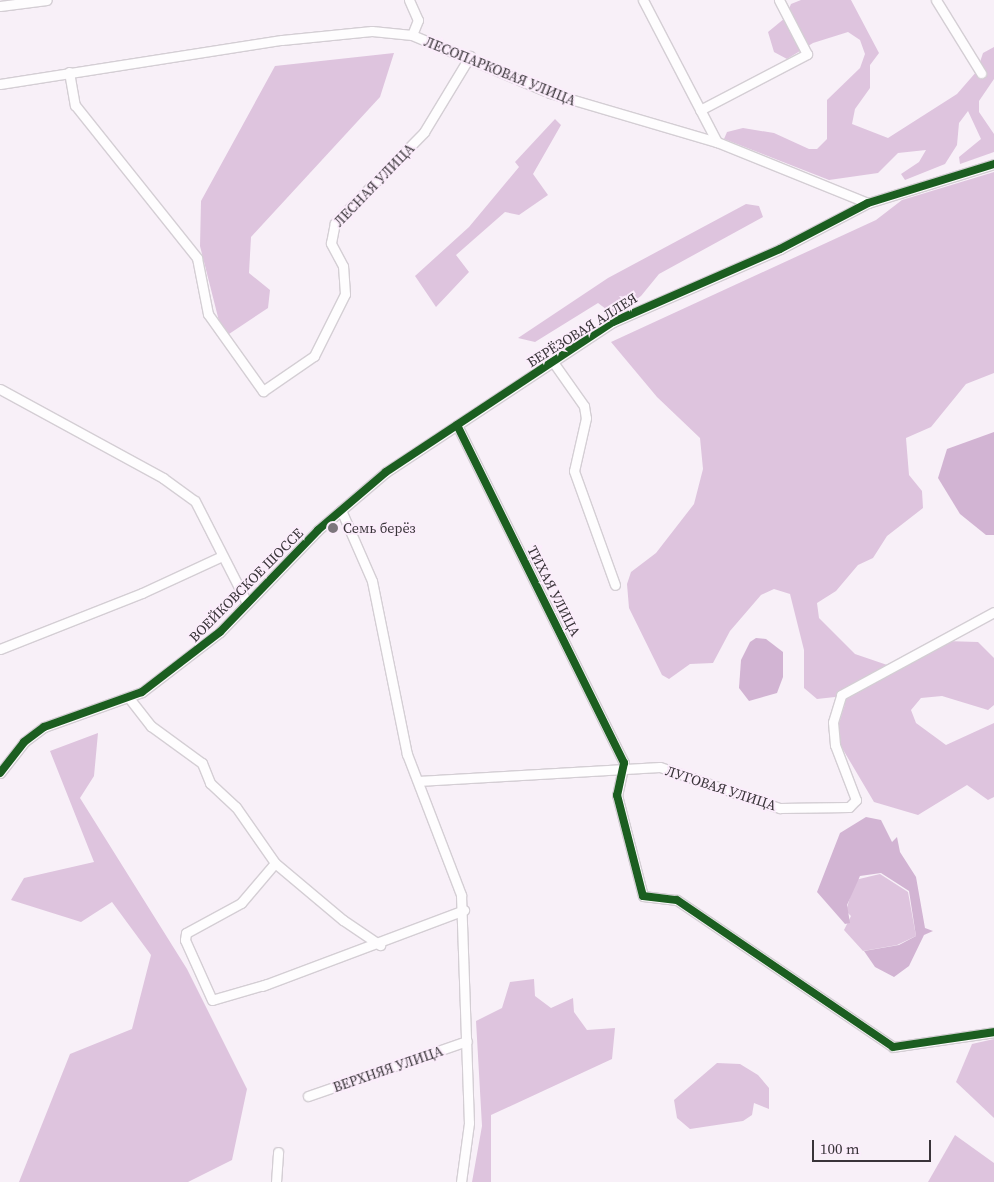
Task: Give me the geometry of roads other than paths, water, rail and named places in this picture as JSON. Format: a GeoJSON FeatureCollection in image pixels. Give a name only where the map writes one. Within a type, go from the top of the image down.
{"type":"FeatureCollection","features":[{"type":"Feature","properties":{"kind":"street"},"geometry":{"type":"LineString","coordinates":[[0,6],[47,0]]}},
{"type":"Feature","properties":{"kind":"street"},"geometry":{"type":"LineString","coordinates":[[409,0],[418,20],[412,35]]}},
{"type":"Feature","properties":{"kind":"street"},"geometry":{"type":"LineString","coordinates":[[643,0],[717,142]]}},
{"type":"Feature","properties":{"kind":"street"},"geometry":{"type":"LineString","coordinates":[[700,110],[807,54],[780,0]]}},
{"type":"Feature","properties":{"kind":"street"},"geometry":{"type":"LineString","coordinates":[[936,0],[982,73]]}},
{"type":"Feature","properties":{"kind":"street","name":"ЛЕСОПАРКОВАЯ УЛИЦА"},"geometry":{"type":"LineString","coordinates":[[0,84],[69,72],[325,35],[372,31],[412,35],[470,56],[550,93],[717,142],[868,203]]}},
{"type":"Feature","properties":{"kind":"street","name":"ЛЕСНАЯ УЛИЦА"},"geometry":{"type":"LineString","coordinates":[[69,72],[75,105],[197,258],[208,314],[264,391],[314,356],[345,294],[343,266],[332,243],[335,222],[424,132],[470,56]]}},
{"type":"Feature","properties":{"kind":"street"},"geometry":{"type":"LineString","coordinates":[[868,203],[994,164]]}},
{"type":"Feature","properties":{"kind":"street","name":"БЕРЁЗОВАЯ АЛЛЕЯ"},"geometry":{"type":"LineString","coordinates":[[332,518],[386,472],[553,362],[644,305],[780,250],[868,203]]}},
{"type":"Feature","properties":{"kind":"street"},"geometry":{"type":"LineString","coordinates":[[553,362],[584,406],[586,418],[574,471],[615,585]]}},
{"type":"Feature","properties":{"kind":"street"},"geometry":{"type":"LineString","coordinates":[[2,393],[163,478],[195,501],[247,603]]}},
{"type":"Feature","properties":{"kind":"street","name":"ТИХАЯ УЛИЦА"},"geometry":{"type":"LineString","coordinates":[[457,425],[606,723],[622,769]]}},
{"type":"Feature","properties":{"kind":"street"},"geometry":{"type":"LineString","coordinates":[[341,510],[372,581],[407,754],[464,910],[469,1123],[461,1182]]}},
{"type":"Feature","properties":{"kind":"street","name":"ВОЕЙКОВСКОЕ ШОССЕ"},"geometry":{"type":"LineString","coordinates":[[0,773],[24,742],[44,727],[129,698],[195,653],[332,518]]}},
{"type":"Feature","properties":{"kind":"street"},"geometry":{"type":"LineString","coordinates":[[0,649],[142,593],[222,556]]}},
{"type":"Feature","properties":{"kind":"street","name":"ЛУГОВАЯ УЛИЦА"},"geometry":{"type":"LineString","coordinates":[[418,781],[660,767],[780,808],[849,807],[856,800],[835,745],[833,722],[841,695],[994,612]]}},
{"type":"Feature","properties":{"kind":"street"},"geometry":{"type":"LineString","coordinates":[[129,698],[151,726],[202,763],[210,783],[236,807],[275,863],[343,920],[380,945]]}},
{"type":"Feature","properties":{"kind":"street"},"geometry":{"type":"LineString","coordinates":[[622,769],[617,795],[643,896],[677,900],[893,1047],[994,1032]]}},
{"type":"Feature","properties":{"kind":"street"},"geometry":{"type":"LineString","coordinates":[[275,863],[241,904],[186,933],[185,940],[212,1000],[264,985],[380,945],[464,910]]}},
{"type":"Feature","properties":{"kind":"street","name":"ВЕРХНЯЯ УЛИЦА"},"geometry":{"type":"LineString","coordinates":[[308,1096],[467,1041]]}},
{"type":"Feature","properties":{"kind":"street"},"geometry":{"type":"LineString","coordinates":[[276,1182],[278,1152]]}},
{"type":"Feature","properties":{"kind":"place","name":"Семь берёз"},"geometry":{"type":"Point","coordinates":[333,528]}}]}
